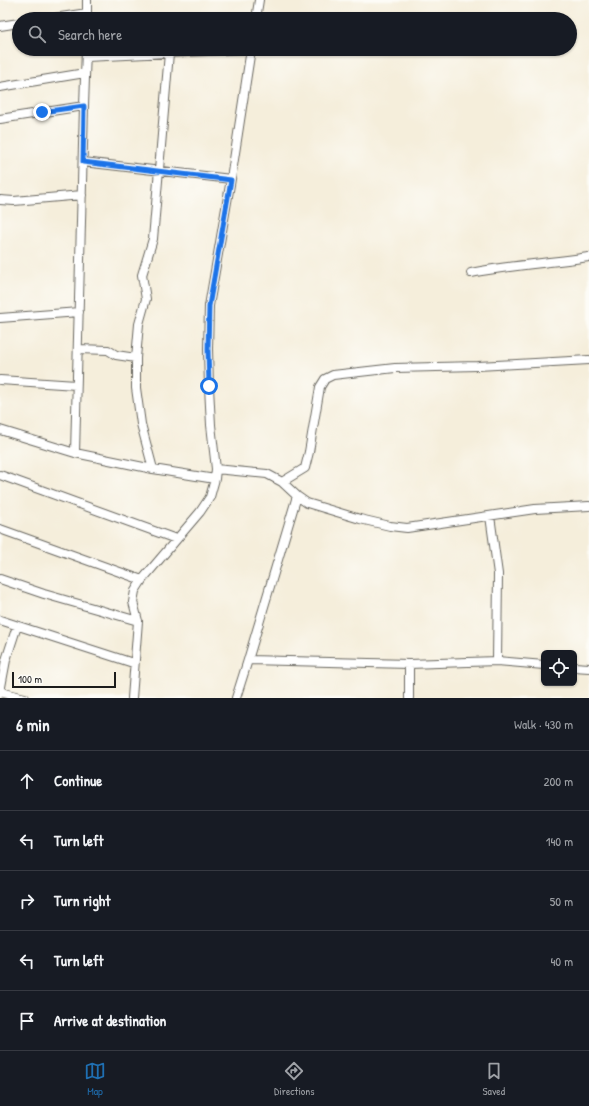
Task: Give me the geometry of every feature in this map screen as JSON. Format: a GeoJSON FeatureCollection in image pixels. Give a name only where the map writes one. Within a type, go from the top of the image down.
{"type":"FeatureCollection","features":[{"type":"Feature","properties":{"kind":"street"},"geometry":{"type":"LineString","coordinates":[[87,0],[87,12]]}},
{"type":"Feature","properties":{"kind":"street"},"geometry":{"type":"LineString","coordinates":[[257,12],[259,0]]}},
{"type":"Feature","properties":{"kind":"street"},"geometry":{"type":"LineString","coordinates":[[0,26],[12,24]]}},
{"type":"Feature","properties":{"kind":"street"},"geometry":{"type":"LineString","coordinates":[[75,453],[86,56]]}},
{"type":"Feature","properties":{"kind":"street"},"geometry":{"type":"LineString","coordinates":[[153,469],[141,424],[136,388],[136,358],[139,324],[146,299],[142,275],[153,238],[169,56]]}},
{"type":"Feature","properties":{"kind":"street"},"geometry":{"type":"LineString","coordinates":[[132,698],[138,621],[133,602],[136,591],[142,580],[200,512],[210,497],[216,479],[209,386],[209,306],[231,180],[250,56]]}},
{"type":"Feature","properties":{"kind":"street"},"geometry":{"type":"LineString","coordinates":[[0,87],[85,73]]}},
{"type":"Feature","properties":{"kind":"street"},"geometry":{"type":"LineString","coordinates":[[0,118],[84,106]]}},
{"type":"Feature","properties":{"kind":"street"},"geometry":{"type":"LineString","coordinates":[[83,162],[160,170],[231,180]]}},
{"type":"Feature","properties":{"kind":"street"},"geometry":{"type":"LineString","coordinates":[[0,200],[82,195]]}},
{"type":"Feature","properties":{"kind":"street"},"geometry":{"type":"LineString","coordinates":[[471,272],[505,266],[552,263],[589,257]]}},
{"type":"Feature","properties":{"kind":"street"},"geometry":{"type":"LineString","coordinates":[[0,318],[79,312]]}},
{"type":"Feature","properties":{"kind":"street"},"geometry":{"type":"LineString","coordinates":[[78,349],[108,350],[116,355],[136,358]]}},
{"type":"Feature","properties":{"kind":"street"},"geometry":{"type":"LineString","coordinates":[[282,482],[304,468],[309,452],[320,387],[325,379],[333,375],[395,368],[478,366],[589,360]]}},
{"type":"Feature","properties":{"kind":"street"},"geometry":{"type":"LineString","coordinates":[[0,380],[76,385]]}},
{"type":"Feature","properties":{"kind":"street"},"geometry":{"type":"LineString","coordinates":[[0,430],[75,453],[153,469],[216,479]]}},
{"type":"Feature","properties":{"kind":"street"},"geometry":{"type":"LineString","coordinates":[[216,469],[267,474],[282,482],[307,503],[352,517],[390,526],[407,528],[535,509],[589,506]]}},
{"type":"Feature","properties":{"kind":"street"},"geometry":{"type":"LineString","coordinates":[[0,475],[176,539]]}},
{"type":"Feature","properties":{"kind":"street"},"geometry":{"type":"LineString","coordinates":[[236,698],[297,496]]}},
{"type":"Feature","properties":{"kind":"street"},"geometry":{"type":"LineString","coordinates":[[490,516],[498,574],[497,661]]}},
{"type":"Feature","properties":{"kind":"street"},"geometry":{"type":"LineString","coordinates":[[0,529],[142,580]]}},
{"type":"Feature","properties":{"kind":"street"},"geometry":{"type":"LineString","coordinates":[[0,579],[44,594],[138,621]]}},
{"type":"Feature","properties":{"kind":"street"},"geometry":{"type":"LineString","coordinates":[[0,620],[134,663]]}},
{"type":"Feature","properties":{"kind":"street"},"geometry":{"type":"LineString","coordinates":[[17,626],[3,659],[0,692],[25,698]]}},
{"type":"Feature","properties":{"kind":"street"},"geometry":{"type":"LineString","coordinates":[[248,660],[409,664],[497,661],[541,665]]}},
{"type":"Feature","properties":{"kind":"street"},"geometry":{"type":"LineString","coordinates":[[409,664],[409,698]]}},
{"type":"Feature","properties":{"kind":"street"},"geometry":{"type":"LineString","coordinates":[[577,667],[589,668]]}},
{"type":"Feature","properties":{"kind":"route"},"geometry":{"type":"LineString","coordinates":[[42,112],[84,106],[83,162],[160,170],[231,180],[209,306],[209,386]]}}]}
